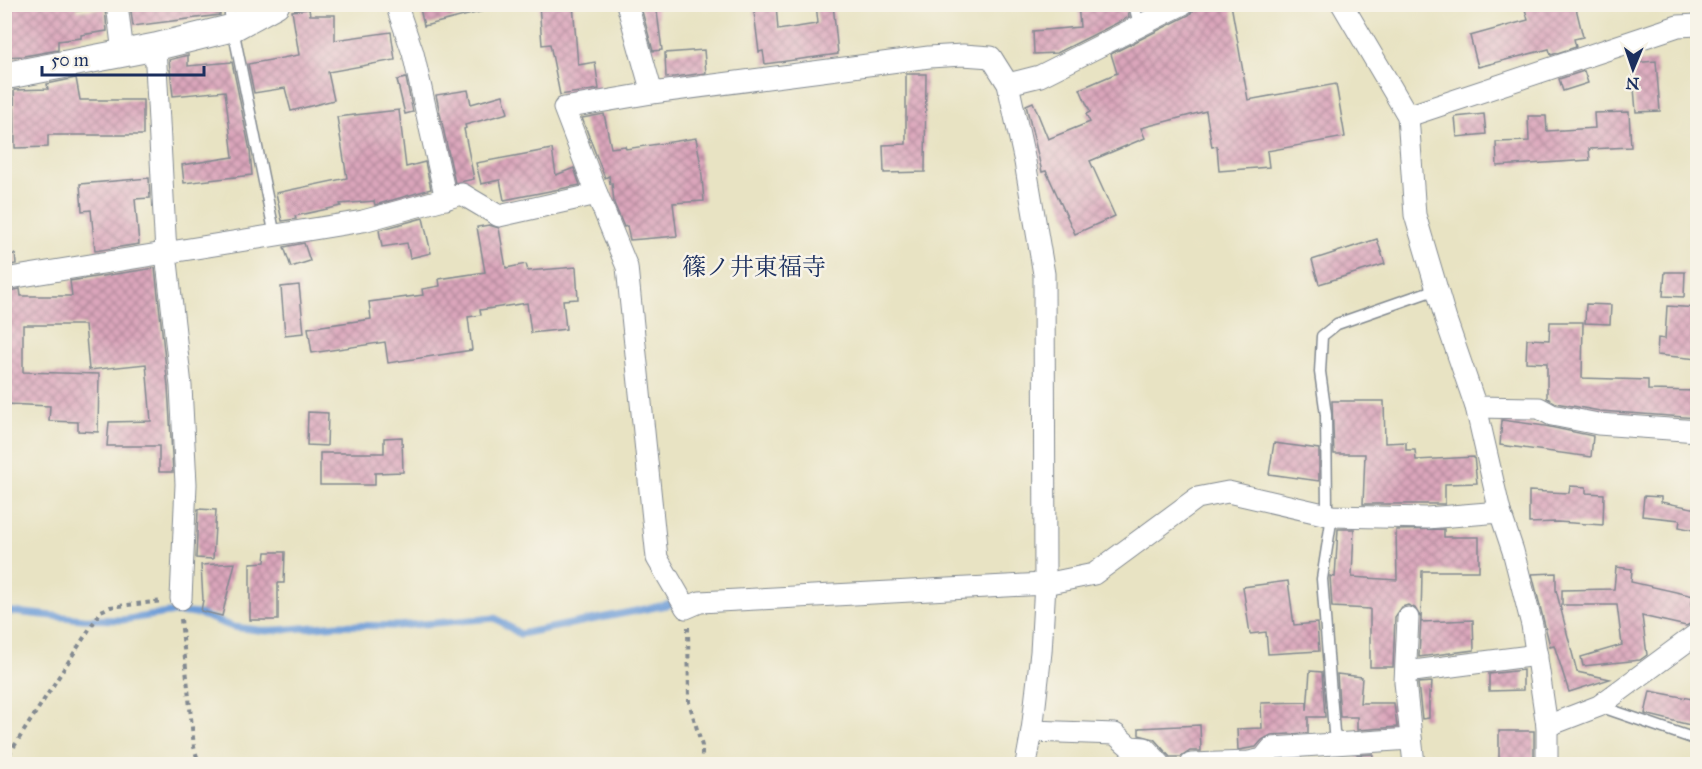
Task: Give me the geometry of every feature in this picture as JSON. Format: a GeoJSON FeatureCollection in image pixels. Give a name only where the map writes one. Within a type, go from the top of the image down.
{"type":"FeatureCollection","features":[{"type":"Feature","properties":{"kind":"street"},"geometry":{"type":"LineString","coordinates":[[117,4],[123,53]]}},
{"type":"Feature","properties":{"kind":"street"},"geometry":{"type":"LineString","coordinates":[[4,76],[155,47],[230,16],[276,4]]}},
{"type":"Feature","properties":{"kind":"street"},"geometry":{"type":"LineString","coordinates":[[396,4],[413,53],[446,199]]}},
{"type":"Feature","properties":{"kind":"street"},"geometry":{"type":"LineString","coordinates":[[627,4],[652,93]]}},
{"type":"Feature","properties":{"kind":"street"},"geometry":{"type":"LineString","coordinates":[[1008,84],[1040,76],[1102,47],[1139,25],[1183,4]]}},
{"type":"Feature","properties":{"kind":"street"},"geometry":{"type":"LineString","coordinates":[[1342,4],[1408,116],[1414,215],[1476,407],[1500,512],[1513,551],[1532,625],[1547,726],[1547,765]]}},
{"type":"Feature","properties":{"kind":"street"},"geometry":{"type":"LineString","coordinates":[[1408,116],[1678,26],[1698,25]]}},
{"type":"Feature","properties":{"kind":"street"},"geometry":{"type":"LineString","coordinates":[[155,47],[166,253],[181,387],[186,484],[181,599]]}},
{"type":"Feature","properties":{"kind":"street"},"geometry":{"type":"LineString","coordinates":[[1026,765],[1041,652],[1045,584],[1044,274],[1025,162],[1008,84],[991,57],[963,55],[929,57],[652,93],[564,108],[627,267],[657,558],[686,608],[700,602],[1045,584],[1094,573],[1197,498],[1228,492],[1332,516],[1427,518],[1500,512]]}},
{"type":"Feature","properties":{"kind":"street"},"geometry":{"type":"LineString","coordinates":[[4,279],[363,221],[462,194],[499,216],[597,194]]}},
{"type":"Feature","properties":{"kind":"street"},"geometry":{"type":"LineString","coordinates":[[1476,407],[1539,408],[1552,415],[1598,424],[1698,431]]}},
{"type":"Feature","properties":{"kind":"street"},"geometry":{"type":"LineString","coordinates":[[1408,618],[1406,672],[1413,765]]}},
{"type":"Feature","properties":{"kind":"street"},"geometry":{"type":"LineString","coordinates":[[1547,726],[1599,706],[1698,633]]}},
{"type":"Feature","properties":{"kind":"street"},"geometry":{"type":"LineString","coordinates":[[1406,672],[1537,655]]}},
{"type":"Feature","properties":{"kind":"street"},"geometry":{"type":"LineString","coordinates":[[1032,731],[1115,734],[1130,747],[1145,748],[1160,765]]}},
{"type":"Feature","properties":{"kind":"street"},"geometry":{"type":"LineString","coordinates":[[1191,765],[1249,762],[1263,759],[1272,748],[1411,739]]}},
{"type":"Feature","properties":{"kind":"lane"},"geometry":{"type":"LineString","coordinates":[[1134,4],[1139,25]]}},
{"type":"Feature","properties":{"kind":"lane"},"geometry":{"type":"LineString","coordinates":[[230,16],[275,236]]}},
{"type":"Feature","properties":{"kind":"lane"},"geometry":{"type":"LineString","coordinates":[[1341,744],[1334,732],[1322,579],[1332,516],[1327,508],[1326,415],[1320,372],[1322,336],[1337,324],[1437,289]]}},
{"type":"Feature","properties":{"kind":"lane"},"geometry":{"type":"LineString","coordinates":[[1599,706],[1698,740]]}},
{"type":"Feature","properties":{"kind":"path"},"geometry":{"type":"LineString","coordinates":[[4,762],[101,611],[110,607],[181,599]]}},
{"type":"Feature","properties":{"kind":"path"},"geometry":{"type":"LineString","coordinates":[[686,608],[689,702],[702,746],[702,765]]}},
{"type":"Feature","properties":{"kind":"path"},"geometry":{"type":"LineString","coordinates":[[181,621],[194,747],[199,765]]}},
{"type":"Feature","properties":{"kind":"building"},"geometry":{"type":"Polygon","coordinates":[[[4,4],[77,4],[77,11],[105,8],[107,31],[58,41],[58,50],[4,57],[4,4]]]}},
{"type":"Feature","properties":{"kind":"building"},"geometry":{"type":"Polygon","coordinates":[[[130,4],[219,4],[220,15],[133,26],[130,4]]]}},
{"type":"Feature","properties":{"kind":"building"},"geometry":{"type":"Polygon","coordinates":[[[419,4],[483,4],[484,11],[424,26],[419,4]]]}},
{"type":"Feature","properties":{"kind":"building"},"geometry":{"type":"Polygon","coordinates":[[[539,4],[573,4],[578,65],[595,62],[599,89],[560,95],[550,44],[542,45],[539,4]]]}},
{"type":"Feature","properties":{"kind":"building"},"geometry":{"type":"Polygon","coordinates":[[[640,4],[656,4],[662,50],[653,51],[640,4]]]}},
{"type":"Feature","properties":{"kind":"building"},"geometry":{"type":"Polygon","coordinates":[[[753,4],[776,4],[778,30],[816,24],[818,23],[816,4],[833,4],[838,54],[765,64],[763,51],[759,52],[753,4]]]}},
{"type":"Feature","properties":{"kind":"building"},"geometry":{"type":"Polygon","coordinates":[[[1078,4],[1127,4],[1129,17],[1057,53],[1034,54],[1033,31],[1080,27],[1078,4]]]}},
{"type":"Feature","properties":{"kind":"building"},"geometry":{"type":"Polygon","coordinates":[[[1196,4],[1231,4],[1248,100],[1336,84],[1345,137],[1267,151],[1269,167],[1219,171],[1217,146],[1212,147],[1206,111],[1141,128],[1145,138],[1090,161],[1115,216],[1075,234],[1046,171],[1042,172],[1026,105],[1033,102],[1048,139],[1090,122],[1086,114],[1090,112],[1080,89],[1117,73],[1111,54],[1189,15],[1196,4]]]}},
{"type":"Feature","properties":{"kind":"building"},"geometry":{"type":"Polygon","coordinates":[[[1546,4],[1575,4],[1583,37],[1574,39],[1576,47],[1551,55],[1549,49],[1478,67],[1470,36],[1528,20],[1525,9],[1546,4]]]}},
{"type":"Feature","properties":{"kind":"building"},"geometry":{"type":"Polygon","coordinates":[[[309,9],[310,15],[335,15],[335,40],[391,32],[395,60],[328,72],[334,100],[291,111],[285,88],[254,93],[248,64],[299,55],[292,11],[309,9]]]}},
{"type":"Feature","properties":{"kind":"building"},"geometry":{"type":"Polygon","coordinates":[[[704,50],[706,73],[666,78],[665,53],[704,50]]]}},
{"type":"Feature","properties":{"kind":"building"},"geometry":{"type":"Polygon","coordinates":[[[188,55],[188,66],[232,62],[250,151],[252,175],[184,183],[182,165],[233,157],[225,91],[173,96],[169,60],[188,55]]]}},
{"type":"Feature","properties":{"kind":"building"},"geometry":{"type":"Polygon","coordinates":[[[1656,61],[1660,111],[1636,112],[1632,63],[1656,61]]]}},
{"type":"Feature","properties":{"kind":"building"},"geometry":{"type":"Polygon","coordinates":[[[1584,71],[1588,83],[1563,91],[1559,79],[1584,71]]]}},
{"type":"Feature","properties":{"kind":"building"},"geometry":{"type":"Polygon","coordinates":[[[906,74],[926,74],[925,172],[884,173],[883,145],[906,144],[906,74]]]}},
{"type":"Feature","properties":{"kind":"building"},"geometry":{"type":"Polygon","coordinates":[[[76,78],[80,100],[143,100],[143,135],[48,135],[48,147],[15,148],[14,90],[48,89],[47,84],[76,78]]]}},
{"type":"Feature","properties":{"kind":"building"},"geometry":{"type":"Polygon","coordinates":[[[406,78],[413,112],[405,114],[397,80],[406,78]]]}},
{"type":"Feature","properties":{"kind":"building"},"geometry":{"type":"Polygon","coordinates":[[[468,90],[471,104],[503,95],[508,113],[465,125],[474,179],[455,183],[436,95],[468,90]]]}},
{"type":"Feature","properties":{"kind":"building"},"geometry":{"type":"Polygon","coordinates":[[[399,110],[406,167],[425,162],[431,189],[375,205],[374,201],[340,204],[341,206],[282,221],[276,193],[347,178],[337,117],[399,110]]]}},
{"type":"Feature","properties":{"kind":"building"},"geometry":{"type":"Polygon","coordinates":[[[1629,112],[1631,147],[1589,149],[1590,160],[1497,166],[1496,142],[1529,141],[1528,116],[1546,116],[1547,131],[1595,128],[1594,113],[1629,112]]]}},
{"type":"Feature","properties":{"kind":"building"},"geometry":{"type":"Polygon","coordinates":[[[604,114],[611,148],[625,146],[626,149],[696,138],[704,201],[673,203],[677,236],[630,240],[627,226],[624,227],[614,203],[612,183],[610,184],[609,176],[605,178],[582,118],[604,114]]]}},
{"type":"Feature","properties":{"kind":"building"},"geometry":{"type":"Polygon","coordinates":[[[1484,114],[1486,134],[1457,137],[1455,117],[1484,114]]]}},
{"type":"Feature","properties":{"kind":"building"},"geometry":{"type":"Polygon","coordinates":[[[552,149],[556,175],[574,168],[580,185],[504,200],[500,180],[481,184],[476,163],[552,149]]]}},
{"type":"Feature","properties":{"kind":"building"},"geometry":{"type":"Polygon","coordinates":[[[149,178],[150,198],[135,199],[139,244],[95,251],[91,210],[82,211],[80,184],[149,178]]]}},
{"type":"Feature","properties":{"kind":"building"},"geometry":{"type":"Polygon","coordinates":[[[423,218],[431,253],[410,258],[407,243],[382,247],[379,230],[423,218]]]}},
{"type":"Feature","properties":{"kind":"building"},"geometry":{"type":"Polygon","coordinates":[[[489,225],[499,228],[506,268],[526,264],[528,271],[576,267],[578,299],[563,300],[566,329],[531,333],[527,303],[480,310],[481,315],[468,317],[472,350],[388,363],[385,342],[312,353],[308,328],[371,319],[369,302],[423,295],[422,289],[440,286],[439,279],[485,272],[477,227],[489,225]]]}},
{"type":"Feature","properties":{"kind":"building"},"geometry":{"type":"Polygon","coordinates":[[[1377,239],[1385,264],[1319,284],[1312,260],[1377,239]]]}},
{"type":"Feature","properties":{"kind":"building"},"geometry":{"type":"Polygon","coordinates":[[[304,243],[310,261],[291,267],[284,247],[304,243]]]}},
{"type":"Feature","properties":{"kind":"building"},"geometry":{"type":"Polygon","coordinates":[[[15,254],[16,264],[4,266],[4,255],[15,254]]]}},
{"type":"Feature","properties":{"kind":"building"},"geometry":{"type":"Polygon","coordinates":[[[155,268],[168,387],[173,472],[159,472],[159,446],[107,446],[109,422],[151,421],[146,364],[89,370],[85,325],[23,325],[23,372],[99,374],[98,432],[78,431],[78,422],[49,421],[50,406],[5,404],[4,292],[20,289],[21,296],[72,296],[70,281],[155,268]]]}},
{"type":"Feature","properties":{"kind":"building"},"geometry":{"type":"Polygon","coordinates":[[[1665,272],[1685,272],[1684,297],[1663,296],[1665,272]]]}},
{"type":"Feature","properties":{"kind":"building"},"geometry":{"type":"Polygon","coordinates":[[[299,285],[304,333],[285,335],[281,287],[299,285]]]}},
{"type":"Feature","properties":{"kind":"building"},"geometry":{"type":"Polygon","coordinates":[[[1586,304],[1611,305],[1610,324],[1585,323],[1586,304]]]}},
{"type":"Feature","properties":{"kind":"building"},"geometry":{"type":"Polygon","coordinates":[[[1667,306],[1698,308],[1698,359],[1657,355],[1658,338],[1665,339],[1667,306]]]}},
{"type":"Feature","properties":{"kind":"building"},"geometry":{"type":"Polygon","coordinates":[[[1550,322],[1583,322],[1582,378],[1648,380],[1648,390],[1698,391],[1698,418],[1600,411],[1556,403],[1547,398],[1547,363],[1526,362],[1527,339],[1549,340],[1550,322]]]}},
{"type":"Feature","properties":{"kind":"building"},"geometry":{"type":"Polygon","coordinates":[[[1332,401],[1384,401],[1385,443],[1406,442],[1406,450],[1415,450],[1416,460],[1474,457],[1477,483],[1445,484],[1445,504],[1363,504],[1365,454],[1334,454],[1332,401]]]}},
{"type":"Feature","properties":{"kind":"building"},"geometry":{"type":"Polygon","coordinates":[[[308,412],[328,413],[327,446],[307,445],[308,412]]]}},
{"type":"Feature","properties":{"kind":"building"},"geometry":{"type":"Polygon","coordinates":[[[1502,420],[1593,436],[1591,457],[1500,445],[1502,420]]]}},
{"type":"Feature","properties":{"kind":"building"},"geometry":{"type":"Polygon","coordinates":[[[402,437],[403,472],[375,473],[375,485],[320,485],[320,453],[384,453],[384,438],[402,437]]]}},
{"type":"Feature","properties":{"kind":"building"},"geometry":{"type":"Polygon","coordinates":[[[1274,443],[1319,449],[1319,481],[1269,474],[1274,443]]]}},
{"type":"Feature","properties":{"kind":"building"},"geometry":{"type":"Polygon","coordinates":[[[1570,486],[1586,487],[1586,493],[1604,494],[1603,525],[1529,523],[1529,491],[1569,493],[1570,486]]]}},
{"type":"Feature","properties":{"kind":"building"},"geometry":{"type":"Polygon","coordinates":[[[1644,496],[1661,497],[1661,502],[1698,509],[1698,531],[1679,527],[1680,520],[1642,516],[1644,496]]]}},
{"type":"Feature","properties":{"kind":"building"},"geometry":{"type":"Polygon","coordinates":[[[198,509],[216,510],[213,559],[196,558],[198,509]]]}},
{"type":"Feature","properties":{"kind":"building"},"geometry":{"type":"Polygon","coordinates":[[[1338,529],[1354,529],[1352,577],[1397,580],[1396,530],[1444,529],[1444,537],[1479,537],[1479,571],[1422,571],[1421,622],[1473,620],[1474,650],[1419,657],[1421,618],[1415,608],[1408,605],[1402,607],[1395,617],[1393,667],[1370,667],[1370,609],[1332,607],[1330,576],[1335,577],[1338,529]]]}},
{"type":"Feature","properties":{"kind":"building"},"geometry":{"type":"Polygon","coordinates":[[[266,552],[285,552],[284,583],[278,583],[278,620],[250,620],[250,563],[265,562],[266,552]]]}},
{"type":"Feature","properties":{"kind":"building"},"geometry":{"type":"Polygon","coordinates":[[[235,563],[222,616],[201,611],[203,600],[201,565],[235,563]]]}},
{"type":"Feature","properties":{"kind":"building"},"geometry":{"type":"Polygon","coordinates":[[[1616,567],[1632,569],[1631,582],[1694,596],[1691,606],[1698,607],[1698,620],[1686,626],[1642,616],[1647,655],[1640,660],[1583,666],[1581,657],[1622,645],[1617,605],[1562,605],[1562,590],[1614,589],[1616,567]]]}},
{"type":"Feature","properties":{"kind":"building"},"geometry":{"type":"Polygon","coordinates":[[[1556,573],[1556,590],[1577,672],[1610,679],[1569,692],[1554,645],[1550,646],[1532,574],[1556,573]]]}},
{"type":"Feature","properties":{"kind":"building"},"geometry":{"type":"Polygon","coordinates":[[[1288,581],[1294,625],[1317,623],[1319,651],[1268,654],[1266,632],[1250,634],[1243,587],[1288,581]]]}},
{"type":"Feature","properties":{"kind":"building"},"geometry":{"type":"Polygon","coordinates":[[[1523,670],[1523,690],[1489,691],[1489,674],[1523,670]]]}},
{"type":"Feature","properties":{"kind":"building"},"geometry":{"type":"Polygon","coordinates":[[[1310,671],[1322,672],[1325,717],[1308,717],[1308,733],[1271,735],[1256,747],[1238,750],[1237,729],[1262,728],[1261,703],[1307,702],[1307,711],[1310,671]]]}},
{"type":"Feature","properties":{"kind":"building"},"geometry":{"type":"Polygon","coordinates":[[[1337,674],[1362,677],[1360,703],[1394,703],[1397,727],[1357,730],[1357,717],[1340,717],[1337,674]]]}},
{"type":"Feature","properties":{"kind":"building"},"geometry":{"type":"Polygon","coordinates":[[[1432,682],[1431,693],[1429,692],[1429,718],[1422,719],[1418,683],[1432,682]]]}},
{"type":"Feature","properties":{"kind":"building"},"geometry":{"type":"Polygon","coordinates":[[[1650,691],[1698,700],[1698,727],[1645,714],[1650,691]]]}},
{"type":"Feature","properties":{"kind":"building"},"geometry":{"type":"Polygon","coordinates":[[[1200,725],[1201,751],[1190,751],[1181,757],[1170,757],[1154,739],[1139,735],[1139,728],[1200,725]]]}},
{"type":"Feature","properties":{"kind":"building"},"geometry":{"type":"Polygon","coordinates":[[[1499,731],[1534,731],[1534,765],[1499,765],[1499,731]]]}},
{"type":"Feature","properties":{"kind":"building"},"geometry":{"type":"Polygon","coordinates":[[[1373,754],[1372,765],[1357,765],[1357,755],[1373,754]]]}},
{"type":"Feature","properties":{"kind":"waterway"},"geometry":{"type":"LineString","coordinates":[[4,611],[83,619],[122,620],[175,612],[199,614],[233,627],[266,631],[339,625],[397,626],[495,618],[520,634],[676,603]]}},
{"type":"Feature","properties":{"kind":"district","name":"篠ノ井東福寺"},"geometry":{"type":"Point","coordinates":[754,267]}}]}
